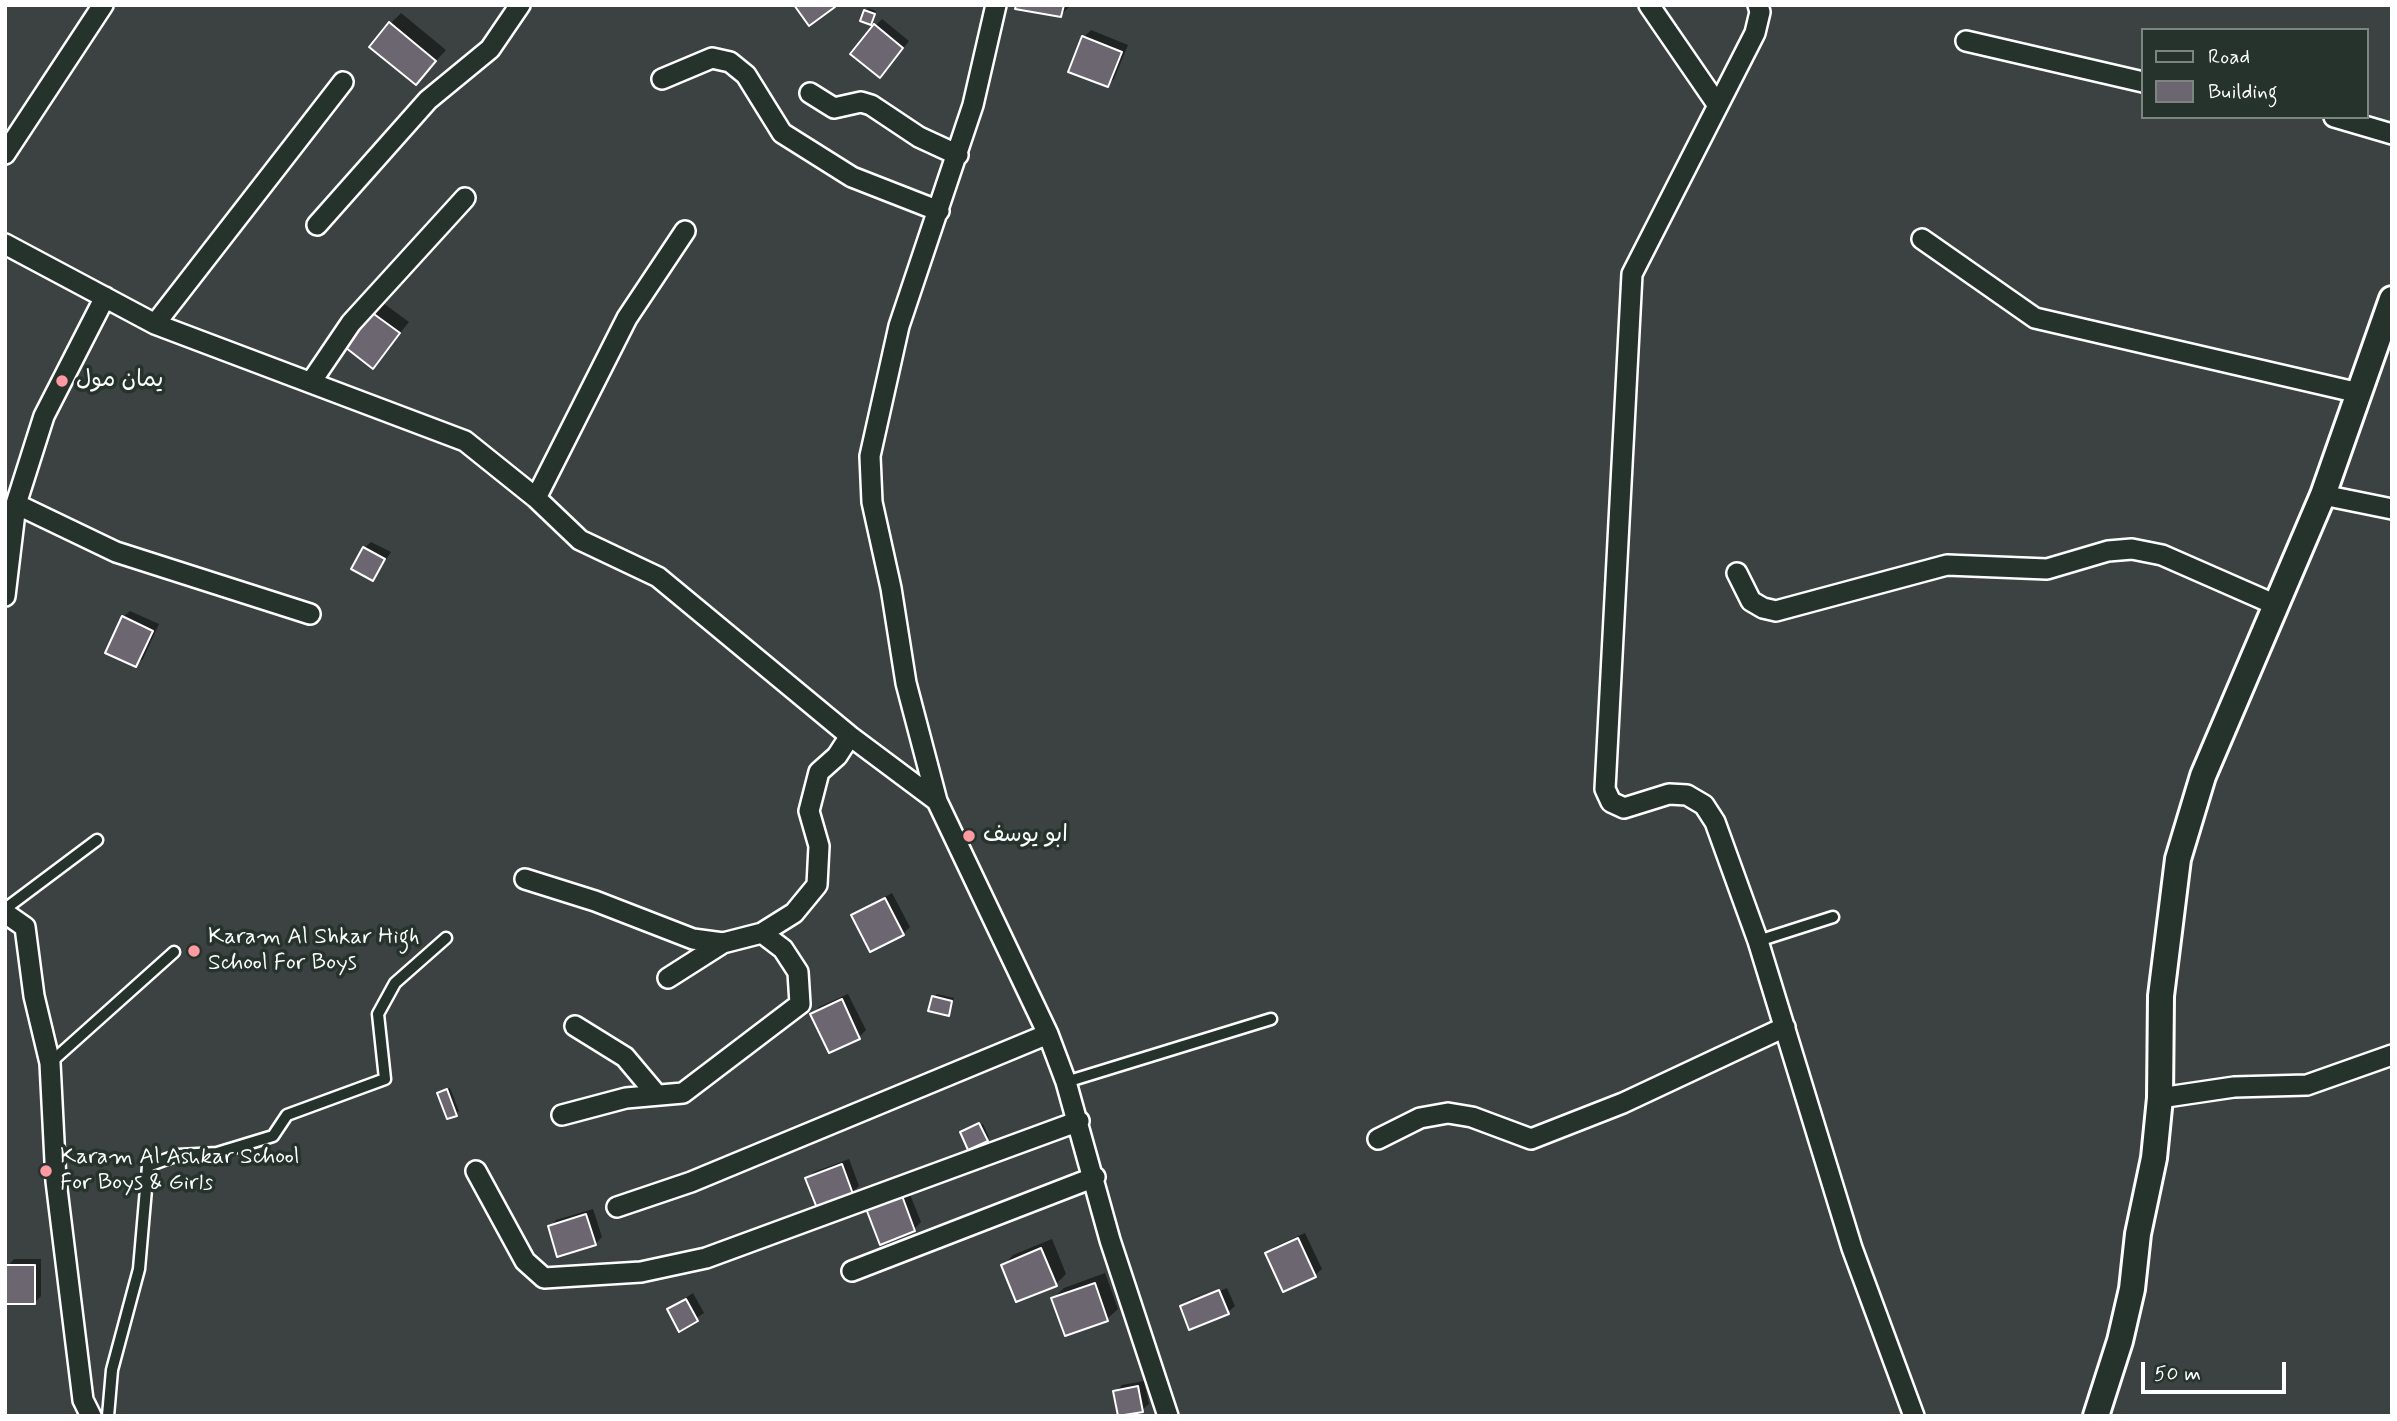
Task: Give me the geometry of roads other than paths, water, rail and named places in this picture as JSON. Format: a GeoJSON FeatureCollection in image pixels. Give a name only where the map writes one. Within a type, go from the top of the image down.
{"type":"FeatureCollection","features":[{"type":"Feature","properties":{"kind":"street"},"geometry":{"type":"LineString","coordinates":[[5,154],[103,5]]}},
{"type":"Feature","properties":{"kind":"street"},"geometry":{"type":"LineString","coordinates":[[317,225],[428,100],[490,49],[520,5]]}},
{"type":"Feature","properties":{"kind":"street"},"geometry":{"type":"LineString","coordinates":[[996,5],[958,155],[900,326],[870,456],[872,502],[891,588],[906,683],[937,801],[1048,1034],[1079,1121],[1110,1240],[1168,1416]]}},
{"type":"Feature","properties":{"kind":"street"},"geometry":{"type":"LineString","coordinates":[[1649,5],[1717,104]]}},
{"type":"Feature","properties":{"kind":"street"},"geometry":{"type":"LineString","coordinates":[[1763,8],[1755,33],[1632,274],[1604,785],[1609,800],[1621,807],[1679,793],[1704,805],[1715,822],[1758,941],[1852,1248],[1914,1416]]}},
{"type":"Feature","properties":{"kind":"street"},"geometry":{"type":"LineString","coordinates":[[1966,41],[2142,82]]}},
{"type":"Feature","properties":{"kind":"street"},"geometry":{"type":"LineString","coordinates":[[662,79],[712,58],[730,62],[746,75],[782,133],[852,177],[939,211]]}},
{"type":"Feature","properties":{"kind":"street"},"geometry":{"type":"LineString","coordinates":[[155,324],[343,82]]}},
{"type":"Feature","properties":{"kind":"street"},"geometry":{"type":"LineString","coordinates":[[810,93],[834,108],[861,102],[871,105],[919,137],[958,155]]}},
{"type":"Feature","properties":{"kind":"street"},"geometry":{"type":"LineString","coordinates":[[2341,119],[2392,134]]}},
{"type":"Feature","properties":{"kind":"street"},"geometry":{"type":"LineString","coordinates":[[311,382],[351,323],[465,198]]}},
{"type":"Feature","properties":{"kind":"street"},"geometry":{"type":"LineString","coordinates":[[536,498],[627,318],[685,231]]}},
{"type":"Feature","properties":{"kind":"street"},"geometry":{"type":"LineString","coordinates":[[1922,239],[2035,318],[2359,393]]}},
{"type":"Feature","properties":{"kind":"street"},"geometry":{"type":"LineString","coordinates":[[5,244],[155,324],[465,441],[536,498],[580,540],[658,577],[850,736],[937,801]]}},
{"type":"Feature","properties":{"kind":"street"},"geometry":{"type":"LineString","coordinates":[[5,596],[16,504],[44,416],[105,297]]}},
{"type":"Feature","properties":{"kind":"street"},"geometry":{"type":"LineString","coordinates":[[2103,1414],[2132,1290],[2138,1234],[2154,1158],[2160,1098],[2161,996],[2178,859],[2203,776],[2323,495],[2392,299]]}},
{"type":"Feature","properties":{"kind":"street"},"geometry":{"type":"LineString","coordinates":[[2323,495],[2392,509]]}},
{"type":"Feature","properties":{"kind":"street"},"geometry":{"type":"LineString","coordinates":[[16,504],[116,552],[310,614]]}},
{"type":"Feature","properties":{"kind":"street"},"geometry":{"type":"LineString","coordinates":[[1737,573],[1751,601],[1776,611],[1947,565],[2046,569],[2108,551],[2132,549],[2162,555],[2276,605]]}},
{"type":"Feature","properties":{"kind":"street"},"geometry":{"type":"LineString","coordinates":[[668,978],[723,943],[762,933],[794,913],[817,885],[818,846],[809,811],[818,772],[837,756],[850,736]]}},
{"type":"Feature","properties":{"kind":"street"},"geometry":{"type":"LineString","coordinates":[[525,879],[595,901],[693,939],[723,943]]}},
{"type":"Feature","properties":{"kind":"street"},"geometry":{"type":"LineString","coordinates":[[5,911],[25,927],[34,996],[50,1063],[56,1181],[83,1400],[91,1416]]}},
{"type":"Feature","properties":{"kind":"street"},"geometry":{"type":"LineString","coordinates":[[562,1115],[626,1098],[683,1093],[800,1004],[798,972],[783,949],[762,933]]}},
{"type":"Feature","properties":{"kind":"street"},"geometry":{"type":"LineString","coordinates":[[575,1026],[625,1057],[657,1095]]}},
{"type":"Feature","properties":{"kind":"street"},"geometry":{"type":"LineString","coordinates":[[1378,1139],[1420,1118],[1448,1113],[1472,1116],[1531,1139],[1623,1103],[1785,1027]]}},
{"type":"Feature","properties":{"kind":"street"},"geometry":{"type":"LineString","coordinates":[[617,1207],[691,1182],[1048,1034]]}},
{"type":"Feature","properties":{"kind":"street"},"geometry":{"type":"LineString","coordinates":[[2160,1098],[2234,1087],[2307,1086],[2392,1055]]}},
{"type":"Feature","properties":{"kind":"street"},"geometry":{"type":"LineString","coordinates":[[475,1171],[525,1261],[544,1278],[641,1272],[730,1249],[1079,1121]]}},
{"type":"Feature","properties":{"kind":"street"},"geometry":{"type":"LineString","coordinates":[[852,1271],[1095,1177]]}},
{"type":"Feature","properties":{"kind":"lane"},"geometry":{"type":"LineString","coordinates":[[5,911],[97,840]]}},
{"type":"Feature","properties":{"kind":"lane"},"geometry":{"type":"LineString","coordinates":[[1758,941],[1833,917]]}},
{"type":"Feature","properties":{"kind":"lane"},"geometry":{"type":"LineString","coordinates":[[108,1416],[112,1370],[139,1269],[148,1166],[178,1155],[217,1153],[273,1136],[287,1115],[386,1079],[378,1014],[395,983],[446,938]]}},
{"type":"Feature","properties":{"kind":"lane"},"geometry":{"type":"LineString","coordinates":[[50,1063],[174,952]]}},
{"type":"Feature","properties":{"kind":"lane"},"geometry":{"type":"LineString","coordinates":[[1066,1082],[1271,1019]]}},
{"type":"Feature","properties":{"kind":"place","name":"يمان مول"},"geometry":{"type":"Point","coordinates":[62,381]}},
{"type":"Feature","properties":{"kind":"place","name":"ابو يوسف"},"geometry":{"type":"Point","coordinates":[969,836]}},
{"type":"Feature","properties":{"kind":"place","name":"Karam Al Shkar High School For Boys"},"geometry":{"type":"Point","coordinates":[194,951]}},
{"type":"Feature","properties":{"kind":"place","name":"Karam Al Ashkar School For Boys & Girls"},"geometry":{"type":"Point","coordinates":[46,1171]}}]}
